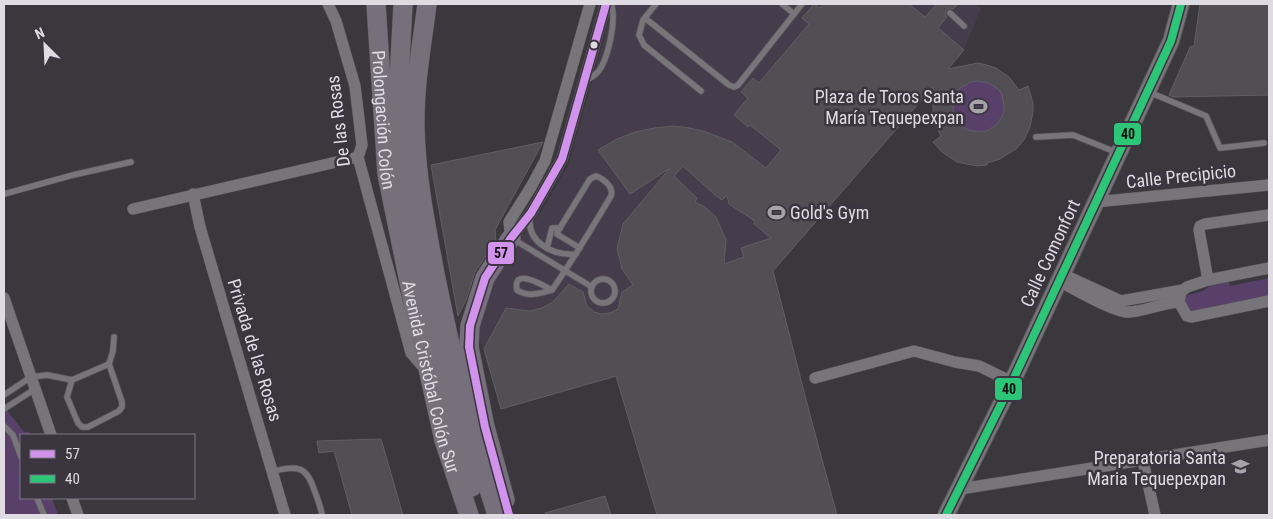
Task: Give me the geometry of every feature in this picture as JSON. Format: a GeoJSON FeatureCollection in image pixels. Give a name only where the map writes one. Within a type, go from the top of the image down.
{"type":"FeatureCollection","features":[{"type":"Feature","properties":{"kind":"main road","name":"Prolongación Colón"},"geometry":{"type":"LineString","coordinates":[[376,4],[388,174],[400,236]]}},
{"type":"Feature","properties":{"kind":"main road"},"geometry":{"type":"LineString","coordinates":[[404,4],[399,80],[401,170],[412,232],[457,436],[481,515]]}},
{"type":"Feature","properties":{"kind":"main road","name":"Prolongación Colón"},"geometry":{"type":"LineString","coordinates":[[427,4],[417,76],[415,127],[418,169],[427,229]]}},
{"type":"Feature","properties":{"kind":"main road","name":"Calle Comonfort"},"geometry":{"type":"LineString","coordinates":[[946,515],[1012,382],[1172,40],[1181,4]]}},
{"type":"Feature","properties":{"kind":"main road","name":"Avenida Cristóbal Colón Sur"},"geometry":{"type":"LineString","coordinates":[[427,229],[471,432],[497,515]]}},
{"type":"Feature","properties":{"kind":"main road","name":"Avenida Cristóbal Colón Sur"},"geometry":{"type":"LineString","coordinates":[[400,236],[444,440],[469,515]]}},
{"type":"Feature","properties":{"kind":"main road"},"geometry":{"type":"LineString","coordinates":[[509,515],[485,427],[469,347],[470,326],[485,278],[511,238]]}},
{"type":"Feature","properties":{"kind":"street","name":"De las Rosas"},"geometry":{"type":"LineString","coordinates":[[328,4],[336,20],[355,86],[362,145],[358,157],[411,353],[430,375]]}},
{"type":"Feature","properties":{"kind":"street"},"geometry":{"type":"LineString","coordinates":[[511,238],[509,222],[531,187],[548,152],[590,4]]}},
{"type":"Feature","properties":{"kind":"street"},"geometry":{"type":"LineString","coordinates":[[511,238],[531,213],[562,159],[606,4]]}},
{"type":"Feature","properties":{"kind":"street"},"geometry":{"type":"LineString","coordinates":[[133,209],[358,157]]}},
{"type":"Feature","properties":{"kind":"street","name":"Calle Precipicio"},"geometry":{"type":"LineString","coordinates":[[1095,202],[1269,185]]}},
{"type":"Feature","properties":{"kind":"street","name":"Privada de las Rosas"},"geometry":{"type":"LineString","coordinates":[[193,194],[200,227],[285,515]]}},
{"type":"Feature","properties":{"kind":"street"},"geometry":{"type":"LineString","coordinates":[[1208,280],[1199,230],[1200,226],[1269,215]]}},
{"type":"Feature","properties":{"kind":"street"},"geometry":{"type":"LineString","coordinates":[[1060,278],[1090,287],[1121,301],[1183,290],[1208,280],[1269,268]]}},
{"type":"Feature","properties":{"kind":"street"},"geometry":{"type":"LineString","coordinates":[[1060,278],[1123,312],[1139,311],[1179,302]]}},
{"type":"Feature","properties":{"kind":"street"},"geometry":{"type":"LineString","coordinates":[[1183,290],[1179,302],[1185,314],[1191,318],[1269,302]]}},
{"type":"Feature","properties":{"kind":"street"},"geometry":{"type":"LineString","coordinates":[[4,298],[51,434]]}},
{"type":"Feature","properties":{"kind":"street"},"geometry":{"type":"LineString","coordinates":[[815,378],[914,351],[979,366],[1012,382]]}},
{"type":"Feature","properties":{"kind":"street"},"geometry":{"type":"LineString","coordinates":[[960,489],[1269,440]]}},
{"type":"Feature","properties":{"kind":"street"},"geometry":{"type":"LineString","coordinates":[[1143,461],[1155,515]]}},
{"type":"Feature","properties":{"kind":"street"},"geometry":{"type":"LineString","coordinates":[[72,499],[78,515]]}},
{"type":"Feature","properties":{"kind":"lane"},"geometry":{"type":"LineString","coordinates":[[583,83],[597,73],[604,58],[614,22],[611,4]]}},
{"type":"Feature","properties":{"kind":"lane"},"geometry":{"type":"LineString","coordinates":[[656,4],[645,18],[639,35],[644,44],[701,91]]}},
{"type":"Feature","properties":{"kind":"lane"},"geometry":{"type":"LineString","coordinates":[[782,4],[794,14]]}},
{"type":"Feature","properties":{"kind":"lane"},"geometry":{"type":"LineString","coordinates":[[645,18],[734,87],[738,86],[801,4]]}},
{"type":"Feature","properties":{"kind":"lane"},"geometry":{"type":"LineString","coordinates":[[950,14],[964,26]]}},
{"type":"Feature","properties":{"kind":"lane"},"geometry":{"type":"LineString","coordinates":[[1147,92],[1206,116],[1220,148],[1264,143]]}},
{"type":"Feature","properties":{"kind":"lane"},"geometry":{"type":"LineString","coordinates":[[1036,137],[1073,135],[1118,153]]}},
{"type":"Feature","properties":{"kind":"lane"},"geometry":{"type":"LineString","coordinates":[[4,194],[73,175],[131,162]]}},
{"type":"Feature","properties":{"kind":"lane"},"geometry":{"type":"LineString","coordinates":[[552,290],[528,278],[518,280],[516,286],[517,290],[523,294],[534,295],[552,290],[566,271],[580,248],[611,196],[610,187],[602,178],[596,176],[590,180],[558,234],[580,248]]}},
{"type":"Feature","properties":{"kind":"lane"},"geometry":{"type":"LineString","coordinates":[[531,213],[529,224],[536,240],[556,253],[576,254]]}},
{"type":"Feature","properties":{"kind":"lane"},"geometry":{"type":"LineString","coordinates":[[547,248],[552,228],[560,228]]}},
{"type":"Feature","properties":{"kind":"lane"},"geometry":{"type":"LineString","coordinates":[[511,238],[592,286]]}},
{"type":"Feature","properties":{"kind":"lane"},"geometry":{"type":"LineString","coordinates":[[601,279],[607,279],[615,288],[611,300],[599,302],[594,298],[592,286],[601,279]]}},
{"type":"Feature","properties":{"kind":"lane"},"geometry":{"type":"LineString","coordinates":[[72,380],[67,397],[78,423],[82,427],[88,427],[122,407],[109,364],[113,351],[114,337]]}},
{"type":"Feature","properties":{"kind":"lane"},"geometry":{"type":"LineString","coordinates":[[4,395],[31,377],[47,375],[72,380],[109,364]]}},
{"type":"Feature","properties":{"kind":"lane"},"geometry":{"type":"LineString","coordinates":[[4,409],[35,389]]}},
{"type":"Feature","properties":{"kind":"lane"},"geometry":{"type":"LineString","coordinates":[[4,426],[13,436],[20,454]]}},
{"type":"Feature","properties":{"kind":"lane"},"geometry":{"type":"LineString","coordinates":[[273,471],[291,468],[304,470],[313,484],[322,515]]}},
{"type":"Feature","properties":{"kind":"lane"},"geometry":{"type":"LineString","coordinates":[[37,499],[44,515]]}},
{"type":"Feature","properties":{"kind":"shaded area"},"geometry":{"type":"Polygon","coordinates":[[[614,4],[975,4],[981,8],[964,50],[773,271],[837,515],[657,515],[616,377],[501,409],[479,336],[479,308],[501,266],[544,207],[568,166],[614,4]]]}},
{"type":"Feature","properties":{"kind":"shaded area","name":"Plaza de Toros Santa María Tequepexpan"},"geometry":{"type":"Polygon","coordinates":[[[979,80],[989,82],[997,88],[1003,96],[1005,106],[1003,116],[997,124],[989,130],[979,132],[969,130],[961,124],[955,116],[953,106],[955,96],[961,88],[969,82],[979,80]]]}},
{"type":"Feature","properties":{"kind":"shaded area"},"geometry":{"type":"Polygon","coordinates":[[[1269,278],[1269,299],[1192,314],[1184,299],[1188,295],[1203,291],[1214,283],[1228,280],[1230,286],[1269,278]]]}},
{"type":"Feature","properties":{"kind":"shaded area"},"geometry":{"type":"Polygon","coordinates":[[[4,407],[24,432],[29,432],[30,434],[20,434],[20,499],[52,499],[58,515],[4,515],[4,407]]]}},
{"type":"Feature","properties":{"kind":"building"},"geometry":{"type":"Polygon","coordinates":[[[814,4],[820,8],[824,4],[909,4],[925,17],[937,4],[958,4],[953,9],[949,8],[946,10],[945,14],[947,17],[938,28],[964,50],[948,69],[978,63],[996,68],[1009,77],[1019,90],[1028,86],[1033,103],[1030,127],[1024,140],[1016,149],[1000,159],[987,163],[987,165],[977,166],[957,162],[942,152],[933,142],[941,136],[933,114],[933,87],[773,271],[837,515],[657,515],[616,376],[501,409],[484,349],[506,308],[530,311],[542,308],[553,302],[569,284],[583,292],[587,306],[594,312],[610,313],[618,309],[622,292],[633,285],[622,269],[617,249],[623,224],[670,168],[630,194],[598,150],[617,139],[635,132],[674,126],[703,131],[732,142],[766,168],[781,150],[750,125],[748,127],[734,115],[748,98],[741,92],[753,78],[759,83],[809,24],[802,18],[814,4]],[[977,81],[960,88],[954,99],[953,111],[958,122],[963,127],[980,132],[987,131],[997,124],[1004,113],[1004,107],[999,90],[989,83],[977,81]],[[683,166],[674,176],[697,198],[695,202],[705,207],[716,217],[726,240],[724,264],[744,257],[741,248],[771,238],[754,224],[755,221],[729,204],[727,195],[722,200],[683,166]]]}},
{"type":"Feature","properties":{"kind":"building"},"geometry":{"type":"Polygon","coordinates":[[[1200,4],[1269,4],[1269,95],[1173,97],[1169,95],[1190,47],[1194,46],[1200,4]]]}},
{"type":"Feature","properties":{"kind":"building"},"geometry":{"type":"Polygon","coordinates":[[[543,142],[495,230],[496,241],[475,272],[467,298],[458,316],[431,165],[543,142]]]}},
{"type":"Feature","properties":{"kind":"building"},"geometry":{"type":"Polygon","coordinates":[[[381,439],[403,515],[352,515],[334,451],[319,453],[317,441],[381,439]]]}},
{"type":"Feature","properties":{"kind":"building"},"geometry":{"type":"Polygon","coordinates":[[[605,496],[611,515],[545,515],[545,513],[605,496]]]}},
{"type":"Feature","properties":{"kind":"transit line","name":"57"},"geometry":{"type":"LineString","coordinates":[[509,515],[485,427],[469,347],[470,326],[485,278],[511,238],[531,213],[562,159],[606,4]]}},
{"type":"Feature","properties":{"kind":"transit line","name":"40"},"geometry":{"type":"LineString","coordinates":[[946,515],[1012,382],[1171,41],[1181,4]]}},
{"type":"Feature","properties":{"kind":"place","name":"Plaza de Toros Santa María Tequepexpan"},"geometry":{"type":"Point","coordinates":[978,106]}},
{"type":"Feature","properties":{"kind":"place","name":"Gold's Gym"},"geometry":{"type":"Point","coordinates":[776,212]}},
{"type":"Feature","properties":{"kind":"place","name":"Preparatoria Santa Maria Tequepexpan"},"geometry":{"type":"Point","coordinates":[1240,467]}}]}
